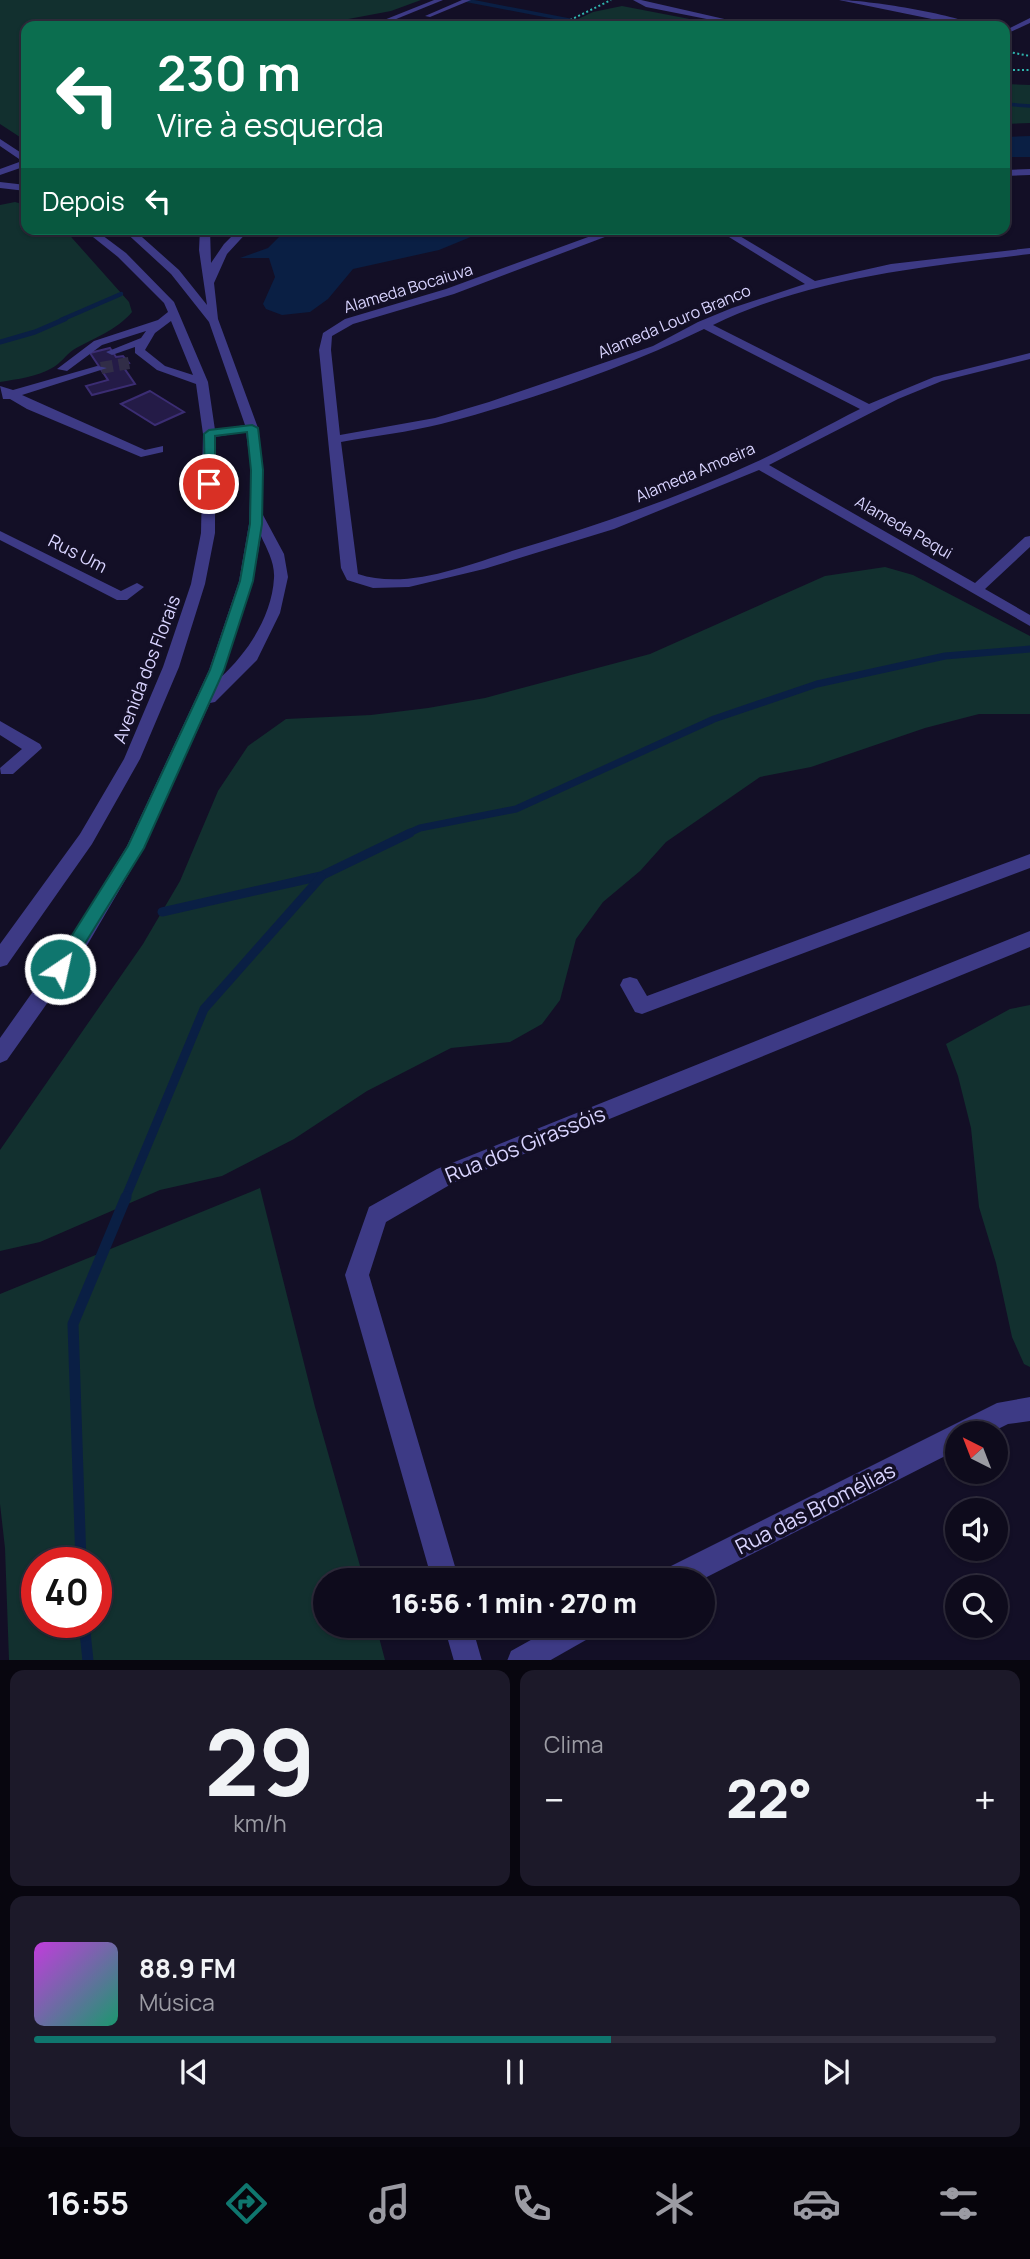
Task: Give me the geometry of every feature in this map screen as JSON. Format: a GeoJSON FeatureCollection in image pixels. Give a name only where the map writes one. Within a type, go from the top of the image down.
{"type":"FeatureCollection","features":[{"type":"Feature","properties":{"kind":"street"},"geometry":{"type":"LineString","coordinates":[[386,21],[440,0]]}},
{"type":"Feature","properties":{"kind":"street"},"geometry":{"type":"LineString","coordinates":[[842,0],[952,21]]}},
{"type":"Feature","properties":{"kind":"street"},"geometry":{"type":"LineString","coordinates":[[414,21],[465,1]]}},
{"type":"Feature","properties":{"kind":"street"},"geometry":{"type":"LineString","coordinates":[[637,1],[728,21]]}},
{"type":"Feature","properties":{"kind":"street"},"geometry":{"type":"LineString","coordinates":[[922,14],[926,21]]}},
{"type":"Feature","properties":{"kind":"street"},"geometry":{"type":"LineString","coordinates":[[1010,31],[1030,20]]}},
{"type":"Feature","properties":{"kind":"street"},"geometry":{"type":"LineString","coordinates":[[1010,34],[1018,36]]}},
{"type":"Feature","properties":{"kind":"street"},"geometry":{"type":"LineString","coordinates":[[0,142],[21,157]]}},
{"type":"Feature","properties":{"kind":"street"},"geometry":{"type":"LineString","coordinates":[[0,172],[21,163]]}},
{"type":"Feature","properties":{"kind":"street"},"geometry":{"type":"LineString","coordinates":[[1010,173],[1030,172]]}},
{"type":"Feature","properties":{"kind":"street","name":"Avenida dos Florais"},"geometry":{"type":"LineString","coordinates":[[0,959],[86,839],[132,759],[171,667],[198,584],[208,533],[209,434],[202,382],[169,302],[122,256],[96,235]]}},
{"type":"Feature","properties":{"kind":"street"},"geometry":{"type":"LineString","coordinates":[[134,235],[175,272],[214,321]]}},
{"type":"Feature","properties":{"kind":"street"},"geometry":{"type":"LineString","coordinates":[[0,1054],[75,948],[135,848],[217,670],[246,581],[256,515],[257,470],[252,428],[214,321],[204,250],[205,235]]}},
{"type":"Feature","properties":{"kind":"street"},"geometry":{"type":"LineString","coordinates":[[210,295],[213,267],[230,241],[238,235]]}},
{"type":"Feature","properties":{"kind":"street","name":"Alameda Bocaiuva"},"geometry":{"type":"LineString","coordinates":[[362,582],[352,576],[348,568],[325,350],[330,332],[347,323],[460,289],[603,235]]}},
{"type":"Feature","properties":{"kind":"street"},"geometry":{"type":"LineString","coordinates":[[731,235],[813,285]]}},
{"type":"Feature","properties":{"kind":"street","name":"Alameda Louro Branco"},"geometry":{"type":"LineString","coordinates":[[334,440],[437,421],[493,405],[657,348],[702,324],[736,310],[813,285],[891,267],[1030,251]]}},
{"type":"Feature","properties":{"kind":"street"},"geometry":{"type":"LineString","coordinates":[[3,393],[63,369],[98,343],[158,323],[174,313]]}},
{"type":"Feature","properties":{"kind":"street"},"geometry":{"type":"LineString","coordinates":[[158,323],[143,341],[139,351],[161,368],[202,382]]}},
{"type":"Feature","properties":{"kind":"street"},"geometry":{"type":"LineString","coordinates":[[702,324],[870,409]]}},
{"type":"Feature","properties":{"kind":"street"},"geometry":{"type":"LineString","coordinates":[[113,352],[143,341]]}},
{"type":"Feature","properties":{"kind":"street","name":"Alameda Amoeira"},"geometry":{"type":"LineString","coordinates":[[362,582],[409,583],[478,566],[620,522],[760,465],[870,409],[938,379],[1030,356]]}},
{"type":"Feature","properties":{"kind":"street"},"geometry":{"type":"LineString","coordinates":[[129,363],[147,359]]}},
{"type":"Feature","properties":{"kind":"street"},"geometry":{"type":"LineString","coordinates":[[63,369],[97,364]]}},
{"type":"Feature","properties":{"kind":"street"},"geometry":{"type":"LineString","coordinates":[[3,393],[82,367]]}},
{"type":"Feature","properties":{"kind":"street"},"geometry":{"type":"LineString","coordinates":[[3,393],[145,454],[159,449]]}},
{"type":"Feature","properties":{"kind":"street"},"geometry":{"type":"LineString","coordinates":[[209,434],[252,428]]}},
{"type":"Feature","properties":{"kind":"street","name":"Alameda Pequi"},"geometry":{"type":"LineString","coordinates":[[760,465],[1030,621]]}},
{"type":"Feature","properties":{"kind":"street"},"geometry":{"type":"LineString","coordinates":[[201,705],[249,660],[273,613],[281,577],[276,554],[256,515]]}},
{"type":"Feature","properties":{"kind":"street","name":"Rus Um"},"geometry":{"type":"LineString","coordinates":[[0,535],[122,597],[137,587]]}},
{"type":"Feature","properties":{"kind":"street"},"geometry":{"type":"LineString","coordinates":[[976,589],[1030,540]]}},
{"type":"Feature","properties":{"kind":"street"},"geometry":{"type":"LineString","coordinates":[[0,727],[34,748],[7,770]]}},
{"type":"Feature","properties":{"kind":"street"},"geometry":{"type":"LineString","coordinates":[[630,985],[642,1006],[1030,861]]}},
{"type":"Feature","properties":{"kind":"street","name":"Rua dos Girassóis"},"geometry":{"type":"LineString","coordinates":[[442,1568],[357,1275],[377,1215],[445,1176],[1030,939]]}},
{"type":"Feature","properties":{"kind":"street"},"geometry":{"type":"LineString","coordinates":[[988,1421],[1006,1412],[1030,1409]]}},
{"type":"Feature","properties":{"kind":"street","name":"Rua das Bromélias"},"geometry":{"type":"LineString","coordinates":[[697,1568],[945,1443]]}},
{"type":"Feature","properties":{"kind":"street"},"geometry":{"type":"LineString","coordinates":[[461,1638],[468,1660]]}},
{"type":"Feature","properties":{"kind":"street"},"geometry":{"type":"LineString","coordinates":[[523,1660],[562,1638]]}},
{"type":"Feature","properties":{"kind":"path"},"geometry":{"type":"LineString","coordinates":[[568,21],[611,0]]}},
{"type":"Feature","properties":{"kind":"path"},"geometry":{"type":"LineString","coordinates":[[1010,52],[1030,56]]}},
{"type":"Feature","properties":{"kind":"path"},"geometry":{"type":"LineString","coordinates":[[1010,70],[1030,71]]}},
{"type":"Feature","properties":{"kind":"green space"},"geometry":{"type":"Polygon","coordinates":[[[0,0],[421,0],[391,11],[338,21],[21,21],[21,138],[0,124],[0,0]]]}},
{"type":"Feature","properties":{"kind":"green space"},"geometry":{"type":"Polygon","coordinates":[[[622,6],[700,21],[574,21],[593,12],[622,6]]]}},
{"type":"Feature","properties":{"kind":"green space"},"geometry":{"type":"Polygon","coordinates":[[[1010,84],[1030,85],[1030,123],[1010,124],[1010,84]]]}},
{"type":"Feature","properties":{"kind":"green space"},"geometry":{"type":"Polygon","coordinates":[[[21,204],[21,235],[69,235],[129,302],[132,312],[112,329],[73,350],[52,368],[33,376],[0,382],[0,205],[21,204]]]}},
{"type":"Feature","properties":{"kind":"green space"},"geometry":{"type":"Polygon","coordinates":[[[885,567],[913,575],[1030,636],[1030,714],[979,714],[925,728],[811,767],[760,777],[666,842],[640,871],[603,902],[576,939],[560,1000],[542,1024],[510,1042],[451,1048],[367,1091],[294,1139],[222,1176],[160,1190],[40,1242],[0,1251],[0,1150],[143,944],[180,881],[218,791],[248,746],[286,719],[371,715],[485,698],[650,654],[825,576],[885,567]]]}},
{"type":"Feature","properties":{"kind":"green space"},"geometry":{"type":"Polygon","coordinates":[[[1030,1005],[1030,1367],[1024,1364],[1012,1337],[996,1263],[979,1207],[971,1128],[958,1076],[946,1044],[1010,1009],[1030,1005]]]}},
{"type":"Feature","properties":{"kind":"green space"},"geometry":{"type":"Polygon","coordinates":[[[260,1188],[315,1407],[361,1568],[313,1568],[313,1638],[379,1638],[385,1660],[9,1660],[5,1548],[0,1504],[0,1294],[260,1188]]]}},
{"type":"Feature","properties":{"kind":"water"},"geometry":{"type":"Polygon","coordinates":[[[1030,136],[1030,157],[1010,157],[1010,137],[1030,136]]]}},
{"type":"Feature","properties":{"kind":"water"},"geometry":{"type":"Polygon","coordinates":[[[475,235],[439,250],[353,269],[328,299],[310,312],[282,315],[266,309],[263,304],[275,277],[269,258],[240,258],[268,248],[280,236],[475,235]]]}},
{"type":"Feature","properties":{"kind":"building"},"geometry":{"type":"Polygon","coordinates":[[[110,348],[116,357],[123,356],[129,363],[122,365],[135,384],[92,395],[86,386],[108,380],[90,353],[110,348]]]}},
{"type":"Feature","properties":{"kind":"building"},"geometry":{"type":"Polygon","coordinates":[[[150,391],[184,412],[155,425],[121,404],[150,391]]]}},
{"type":"Feature","properties":{"kind":"waterway"},"geometry":{"type":"LineString","coordinates":[[465,0],[574,21]]}},
{"type":"Feature","properties":{"kind":"waterway"},"geometry":{"type":"LineString","coordinates":[[1010,104],[1030,106]]}},
{"type":"Feature","properties":{"kind":"waterway"},"geometry":{"type":"LineString","coordinates":[[61,320],[121,294]]}},
{"type":"Feature","properties":{"kind":"waterway"},"geometry":{"type":"LineString","coordinates":[[0,342],[35,332],[65,319]]}},
{"type":"Feature","properties":{"kind":"waterway"},"geometry":{"type":"LineString","coordinates":[[407,834],[420,828],[516,809],[714,719],[817,684],[945,656],[1030,649]]}},
{"type":"Feature","properties":{"kind":"waterway"},"geometry":{"type":"LineString","coordinates":[[162,912],[321,876],[410,833]]}},
{"type":"Feature","properties":{"kind":"waterway"},"geometry":{"type":"LineString","coordinates":[[125,1199],[204,1009],[321,877]]}},
{"type":"Feature","properties":{"kind":"waterway"},"geometry":{"type":"LineString","coordinates":[[80,1547],[73,1324],[126,1197]]}},
{"type":"Feature","properties":{"kind":"waterway"},"geometry":{"type":"LineString","coordinates":[[86,1638],[88,1660]]}},
{"type":"Feature","properties":{"kind":"tunnel"},"geometry":{"type":"LineString","coordinates":[[101,368],[129,363]]}},
{"type":"Feature","properties":{"kind":"route"},"geometry":{"type":"LineString","coordinates":[[60,969],[135,848],[217,670],[246,581],[256,524],[257,470],[252,428],[209,434],[209,484]]}}]}
